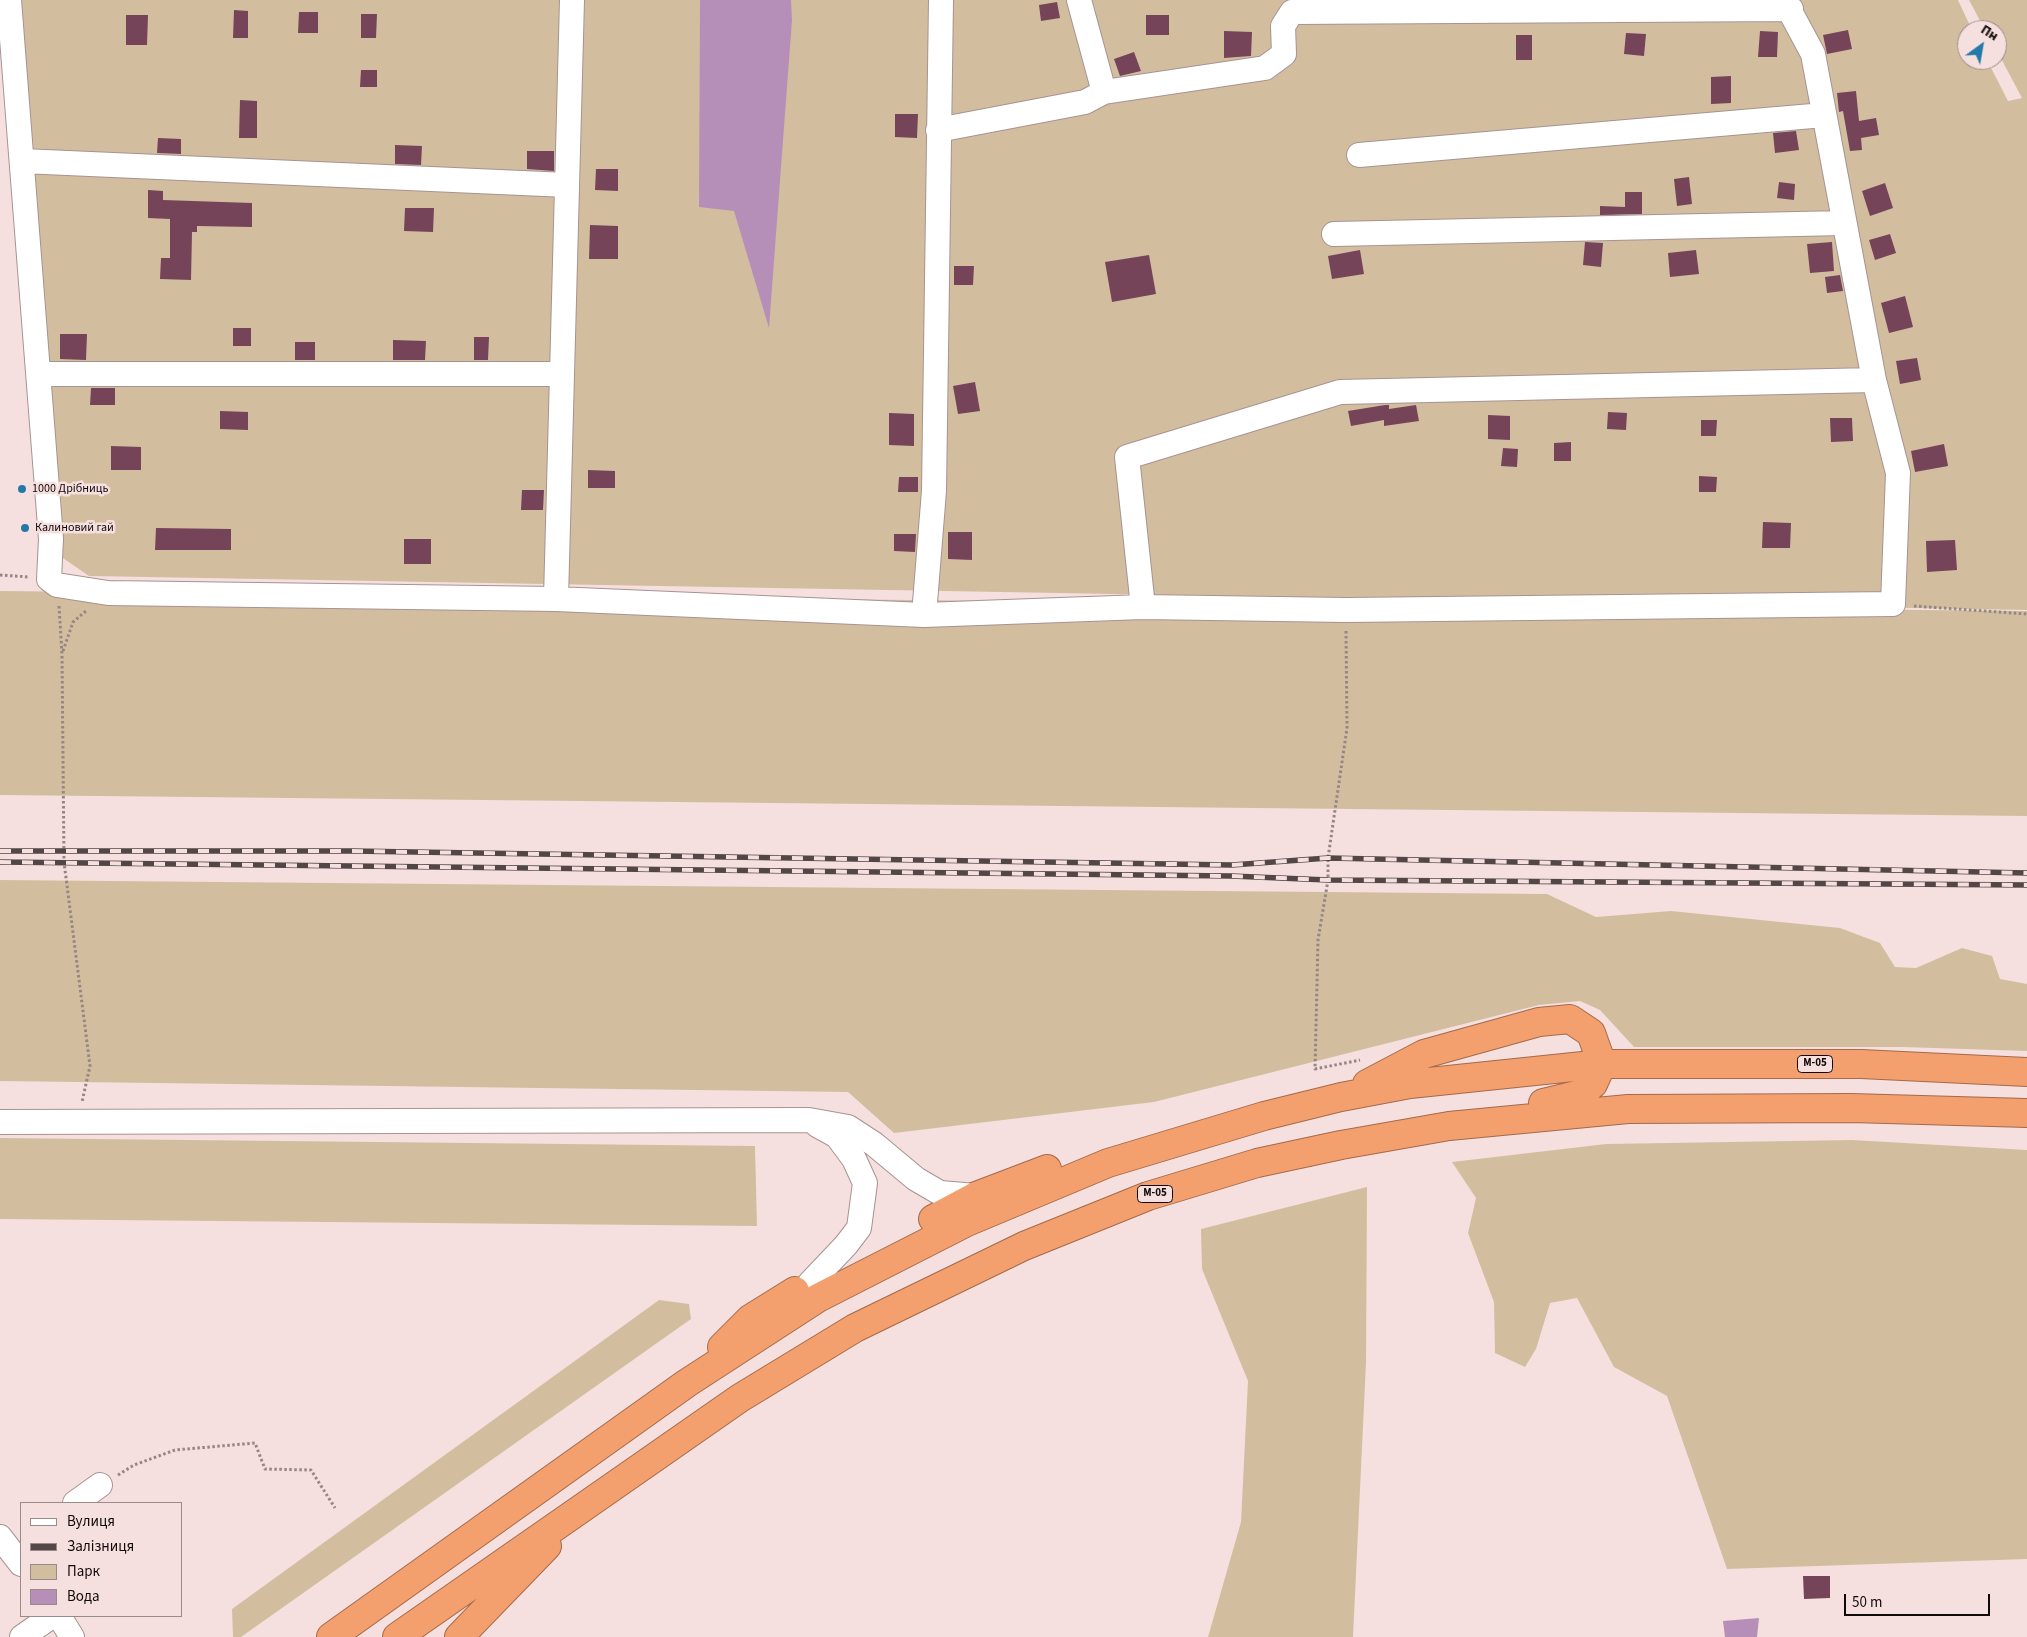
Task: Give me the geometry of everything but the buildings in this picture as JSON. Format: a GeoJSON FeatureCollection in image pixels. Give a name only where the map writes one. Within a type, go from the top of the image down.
{"type":"FeatureCollection","features":[{"type":"Feature","properties":{"kind":"highway"},"geometry":{"type":"LineString","coordinates":[[1341,1097],[1424,1054],[1539,1022],[1570,1020],[1591,1032],[1602,1064],[1593,1084],[1580,1094],[1449,1126]]}},
{"type":"Feature","properties":{"kind":"highway","name":"М-05"},"geometry":{"type":"LineString","coordinates":[[331,1637],[351,1627],[686,1383],[818,1298],[968,1222],[1108,1163],[1264,1116],[1341,1097],[1410,1084],[1602,1064],[1861,1064],[2027,1072]]}},
{"type":"Feature","properties":{"kind":"highway","name":"М-05"},"geometry":{"type":"LineString","coordinates":[[397,1637],[740,1398],[855,1328],[1024,1246],[1148,1196],[1257,1163],[1341,1145],[1449,1126],[1628,1109],[1851,1108],[2027,1113]]}},
{"type":"Feature","properties":{"kind":"highway"},"geometry":{"type":"LineString","coordinates":[[686,1383],[750,1319],[810,1282],[976,1196],[1044,1170],[1108,1163]]}},
{"type":"Feature","properties":{"kind":"highway"},"geometry":{"type":"LineString","coordinates":[[459,1637],[588,1503]]}},
{"type":"Feature","properties":{"kind":"street"},"geometry":{"type":"LineString","coordinates":[[10,0],[53,582],[108,593],[556,599],[924,616],[1143,607],[1346,610],[1893,604],[1898,473],[1874,380],[1813,54],[1788,5],[1292,12],[1283,26],[1284,54],[1264,68],[1104,92],[1084,102],[938,130]]}},
{"type":"Feature","properties":{"kind":"street"},"geometry":{"type":"LineString","coordinates":[[556,599],[572,0],[559,0]]}},
{"type":"Feature","properties":{"kind":"street"},"geometry":{"type":"LineString","coordinates":[[924,616],[934,491],[941,0]]}},
{"type":"Feature","properties":{"kind":"street"},"geometry":{"type":"LineString","coordinates":[[1079,0],[1104,92]]}},
{"type":"Feature","properties":{"kind":"street"},"geometry":{"type":"LineString","coordinates":[[1359,155],[1824,115]]}},
{"type":"Feature","properties":{"kind":"street"},"geometry":{"type":"LineString","coordinates":[[22,161],[567,185]]}},
{"type":"Feature","properties":{"kind":"street"},"geometry":{"type":"LineString","coordinates":[[1334,234],[1844,223]]}},
{"type":"Feature","properties":{"kind":"street"},"geometry":{"type":"LineString","coordinates":[[39,374],[562,374]]}},
{"type":"Feature","properties":{"kind":"street"},"geometry":{"type":"LineString","coordinates":[[1143,607],[1127,457],[1340,392],[1874,380]]}},
{"type":"Feature","properties":{"kind":"street"},"geometry":{"type":"LineString","coordinates":[[808,1120],[837,1136],[854,1159],[865,1183],[859,1228],[846,1245],[810,1282]]}},
{"type":"Feature","properties":{"kind":"street"},"geometry":{"type":"LineString","coordinates":[[0,1122],[808,1120],[848,1127],[874,1144],[916,1180],[940,1193],[976,1196]]}},
{"type":"Feature","properties":{"kind":"street"},"geometry":{"type":"LineString","coordinates":[[76,1502],[100,1485]]}},
{"type":"Feature","properties":{"kind":"street"},"geometry":{"type":"LineString","coordinates":[[22,1637],[51,1617]]}},
{"type":"Feature","properties":{"kind":"street"},"geometry":{"type":"LineString","coordinates":[[60,1617],[72,1637]]}},
{"type":"Feature","properties":{"kind":"path"},"geometry":{"type":"LineString","coordinates":[[0,575],[53,582],[62,654],[64,862],[90,1066],[78,1121]]}},
{"type":"Feature","properties":{"kind":"path"},"geometry":{"type":"LineString","coordinates":[[62,654],[72,622],[108,593]]}},
{"type":"Feature","properties":{"kind":"path"},"geometry":{"type":"LineString","coordinates":[[1893,604],[2027,614]]}},
{"type":"Feature","properties":{"kind":"path"},"geometry":{"type":"LineString","coordinates":[[1346,610],[1347,728],[1328,858],[1328,880],[1318,940],[1315,1069],[1363,1059]]}},
{"type":"Feature","properties":{"kind":"path"},"geometry":{"type":"LineString","coordinates":[[100,1485],[134,1465],[175,1450],[255,1443],[265,1469],[311,1470],[334,1508]]}},
{"type":"Feature","properties":{"kind":"green space"},"geometry":{"type":"Polygon","coordinates":[[[14,0],[1958,0],[1967,20],[1957,20],[1957,70],[1992,70],[2008,101],[2022,98],[2007,70],[2007,20],[1980,20],[1969,0],[2027,0],[2027,610],[89,576],[57,554],[14,0]]]}},
{"type":"Feature","properties":{"kind":"green space"},"geometry":{"type":"Polygon","coordinates":[[[0,591],[2027,611],[2027,816],[0,795],[0,591]]]}},
{"type":"Feature","properties":{"kind":"green space"},"geometry":{"type":"Polygon","coordinates":[[[0,880],[1547,894],[1596,917],[1671,911],[1840,928],[1880,943],[1895,967],[1916,968],[1962,948],[1992,956],[2000,979],[2027,984],[2027,1051],[1902,1047],[1634,1047],[1600,1010],[1580,1001],[1539,1005],[1154,1102],[894,1133],[848,1092],[0,1081],[0,880]]]}},
{"type":"Feature","properties":{"kind":"green space"},"geometry":{"type":"Polygon","coordinates":[[[0,1138],[755,1146],[757,1226],[0,1219],[0,1138]]]}},
{"type":"Feature","properties":{"kind":"green space"},"geometry":{"type":"Polygon","coordinates":[[[1852,1140],[2027,1150],[2027,1559],[1727,1569],[1667,1396],[1614,1367],[1577,1298],[1550,1303],[1536,1349],[1525,1367],[1495,1353],[1494,1302],[1468,1233],[1476,1198],[1452,1162],[1606,1144],[1852,1140]]]}},
{"type":"Feature","properties":{"kind":"green space"},"geometry":{"type":"Polygon","coordinates":[[[1367,1187],[1366,1363],[1353,1637],[1208,1637],[1241,1522],[1248,1381],[1202,1269],[1201,1229],[1367,1187]]]}},
{"type":"Feature","properties":{"kind":"green space"},"geometry":{"type":"Polygon","coordinates":[[[659,1300],[689,1304],[691,1319],[241,1637],[233,1637],[232,1609],[659,1300]]]}},
{"type":"Feature","properties":{"kind":"water"},"geometry":{"type":"Polygon","coordinates":[[[700,0],[791,0],[792,20],[769,328],[734,211],[699,207],[700,0]]]}},
{"type":"Feature","properties":{"kind":"water"},"geometry":{"type":"Polygon","coordinates":[[[1759,1618],[1757,1637],[1725,1637],[1723,1621],[1759,1618]]]}},
{"type":"Feature","properties":{"kind":"railway"},"geometry":{"type":"LineString","coordinates":[[0,851],[351,851],[1232,865],[1328,858],[2027,873]]}},
{"type":"Feature","properties":{"kind":"railway"},"geometry":{"type":"LineString","coordinates":[[0,862],[1231,876],[1328,880],[2027,885]]}},
{"type":"Feature","properties":{"kind":"place","name":"1000 Дрібниць"},"geometry":{"type":"Point","coordinates":[22,489]}},
{"type":"Feature","properties":{"kind":"place","name":"Калиновий гай"},"geometry":{"type":"Point","coordinates":[25,528]}}]}
